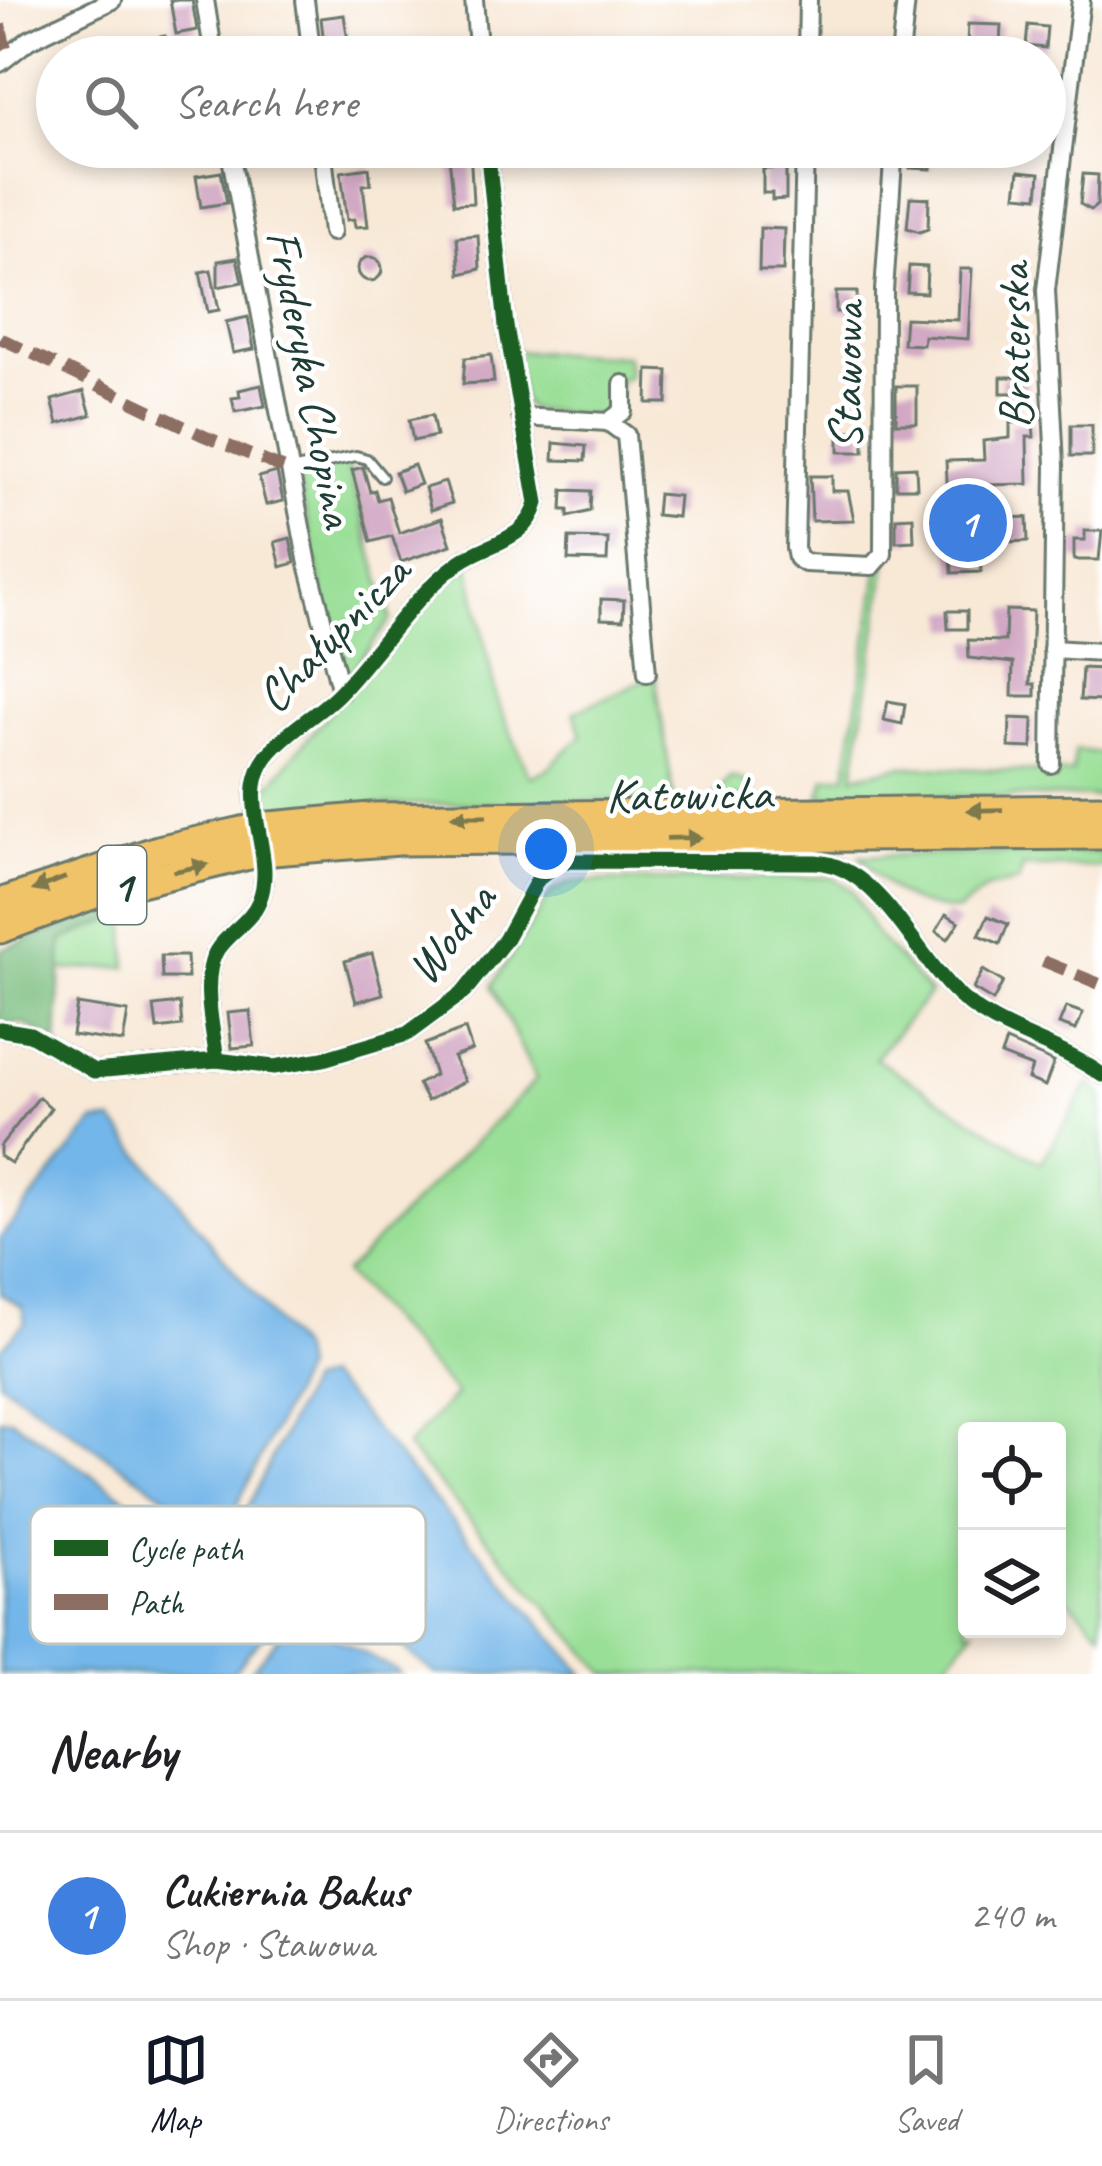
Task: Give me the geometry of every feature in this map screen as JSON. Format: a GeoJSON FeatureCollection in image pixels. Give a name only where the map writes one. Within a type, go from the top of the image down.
{"type":"FeatureCollection","features":[{"type":"Feature","properties":{"kind":"main road","name":"Katowicka"},"geometry":{"type":"LineString","coordinates":[[0,903],[139,855],[259,841],[370,817],[1102,809]]}},
{"type":"Feature","properties":{"kind":"main road","name":"Katowicka"},"geometry":{"type":"LineString","coordinates":[[0,929],[259,841],[1102,836]]}},
{"type":"Feature","properties":{"kind":"street"},"geometry":{"type":"LineString","coordinates":[[37,36],[112,0]]}},
{"type":"Feature","properties":{"kind":"street"},"geometry":{"type":"LineString","coordinates":[[205,0],[211,36]]}},
{"type":"Feature","properties":{"kind":"street"},"geometry":{"type":"LineString","coordinates":[[305,0],[309,36]]}},
{"type":"Feature","properties":{"kind":"street"},"geometry":{"type":"LineString","coordinates":[[475,0],[478,36]]}},
{"type":"Feature","properties":{"kind":"street"},"geometry":{"type":"LineString","coordinates":[[807,36],[808,0]]}},
{"type":"Feature","properties":{"kind":"street"},"geometry":{"type":"LineString","coordinates":[[902,36],[906,0]]}},
{"type":"Feature","properties":{"kind":"street","name":"Braterska"},"geometry":{"type":"LineString","coordinates":[[1066,124],[1081,0]]}},
{"type":"Feature","properties":{"kind":"street"},"geometry":{"type":"LineString","coordinates":[[0,63],[36,37]]}},
{"type":"Feature","properties":{"kind":"street","name":"Fryderyka Chopina"},"geometry":{"type":"LineString","coordinates":[[233,168],[290,471],[341,692]]}},
{"type":"Feature","properties":{"kind":"street"},"geometry":{"type":"LineString","coordinates":[[324,168],[332,232]]}},
{"type":"Feature","properties":{"kind":"street","name":"Chałupnicza"},"geometry":{"type":"LineString","coordinates":[[217,1060],[210,967],[218,949],[259,902],[263,876],[254,800],[259,768],[272,749],[341,692],[431,583],[468,557],[522,532],[533,520],[537,503],[521,417],[490,168]]}},
{"type":"Feature","properties":{"kind":"street","name":"Stawowa"},"geometry":{"type":"LineString","coordinates":[[804,168],[796,558],[805,563],[872,566],[883,554],[884,291],[892,168]]}},
{"type":"Feature","properties":{"kind":"street","name":"Braterska"},"geometry":{"type":"LineString","coordinates":[[1051,764],[1054,465],[1046,290],[1061,168]]}},
{"type":"Feature","properties":{"kind":"street"},"geometry":{"type":"LineString","coordinates":[[623,384],[616,417],[626,434],[647,673]]}},
{"type":"Feature","properties":{"kind":"street"},"geometry":{"type":"LineString","coordinates":[[521,417],[616,417]]}},
{"type":"Feature","properties":{"kind":"street"},"geometry":{"type":"LineString","coordinates":[[1052,649],[1102,652]]}},
{"type":"Feature","properties":{"kind":"street","name":"Wodna"},"geometry":{"type":"LineString","coordinates":[[0,1029],[30,1034],[94,1071],[217,1060],[274,1067],[323,1059],[425,1024],[464,992],[505,940],[538,879],[561,861],[838,863],[863,878],[956,994],[1102,1075]]}},
{"type":"Feature","properties":{"kind":"lane"},"geometry":{"type":"LineString","coordinates":[[290,471],[356,456],[367,459],[382,477]]}},
{"type":"Feature","properties":{"kind":"green space"},"geometry":{"type":"Polygon","coordinates":[[[514,351],[627,356],[629,377],[620,379],[617,412],[607,417],[530,409],[522,399],[514,351]]]}},
{"type":"Feature","properties":{"kind":"green space"},"geometry":{"type":"Polygon","coordinates":[[[347,463],[391,619],[351,672],[340,668],[297,475],[347,463]]]}},
{"type":"Feature","properties":{"kind":"green space"},"geometry":{"type":"Polygon","coordinates":[[[887,562],[854,776],[901,766],[1072,773],[1075,750],[1102,753],[1102,797],[820,796],[825,778],[846,775],[878,571],[887,562]]]}},
{"type":"Feature","properties":{"kind":"green space"},"geometry":{"type":"Polygon","coordinates":[[[469,565],[497,701],[530,777],[547,769],[582,735],[574,712],[655,675],[674,800],[328,806],[262,816],[266,790],[416,605],[469,565]]]}},
{"type":"Feature","properties":{"kind":"green space"},"geometry":{"type":"Polygon","coordinates":[[[730,777],[746,781],[757,798],[712,799],[730,777]]]}},
{"type":"Feature","properties":{"kind":"green space"},"geometry":{"type":"Polygon","coordinates":[[[1102,852],[1102,867],[1023,867],[1018,882],[987,888],[958,911],[902,896],[860,856],[1102,852]]]}},
{"type":"Feature","properties":{"kind":"green space"},"geometry":{"type":"Polygon","coordinates":[[[832,877],[852,890],[876,934],[930,993],[875,1058],[1041,1163],[1089,1084],[1102,1094],[1102,1633],[1066,1597],[1066,1422],[958,1422],[958,1638],[967,1638],[937,1674],[606,1674],[406,1447],[456,1394],[344,1273],[536,1080],[492,986],[551,892],[572,882],[832,877]]]}},
{"type":"Feature","properties":{"kind":"green space"},"geometry":{"type":"Polygon","coordinates":[[[127,903],[126,914],[62,940],[57,1045],[25,1024],[0,1023],[0,950],[127,903]]]}},
{"type":"Feature","properties":{"kind":"green space"},"geometry":{"type":"Polygon","coordinates":[[[126,914],[127,967],[58,970],[62,939],[126,914]]]}},
{"type":"Feature","properties":{"kind":"water"},"geometry":{"type":"Polygon","coordinates":[[[113,1121],[300,1352],[303,1370],[237,1506],[180,1506],[0,1382],[0,1350],[25,1322],[22,1307],[0,1294],[0,1238],[94,1122],[113,1121]]]}},
{"type":"Feature","properties":{"kind":"water"},"geometry":{"type":"Polygon","coordinates":[[[325,1377],[344,1394],[584,1674],[435,1674],[398,1644],[426,1644],[426,1506],[249,1506],[308,1383],[325,1377]]]}},
{"type":"Feature","properties":{"kind":"water"},"geometry":{"type":"Polygon","coordinates":[[[0,1419],[11,1419],[137,1506],[30,1506],[30,1644],[256,1644],[231,1674],[0,1674],[0,1419]]]}},
{"type":"Feature","properties":{"kind":"water"},"geometry":{"type":"Polygon","coordinates":[[[273,1644],[346,1644],[400,1674],[248,1674],[273,1644]]]}},
{"type":"Feature","properties":{"kind":"building"},"geometry":{"type":"Polygon","coordinates":[[[170,0],[192,0],[197,30],[176,34],[170,0]]]}},
{"type":"Feature","properties":{"kind":"building"},"geometry":{"type":"Polygon","coordinates":[[[344,15],[347,36],[323,36],[321,18],[344,15]]]}},
{"type":"Feature","properties":{"kind":"building"},"geometry":{"type":"Polygon","coordinates":[[[968,24],[1001,25],[1000,36],[967,36],[968,24]]]}},
{"type":"Feature","properties":{"kind":"building"},"geometry":{"type":"Polygon","coordinates":[[[1028,25],[1047,27],[1046,36],[1027,36],[1028,25]]]}},
{"type":"Feature","properties":{"kind":"building"},"geometry":{"type":"Polygon","coordinates":[[[369,168],[371,184],[363,185],[368,226],[355,227],[354,219],[347,220],[341,172],[369,168]]]}},
{"type":"Feature","properties":{"kind":"building"},"geometry":{"type":"Polygon","coordinates":[[[450,168],[471,168],[473,203],[454,204],[450,168]]]}},
{"type":"Feature","properties":{"kind":"building"},"geometry":{"type":"Polygon","coordinates":[[[786,168],[786,199],[772,200],[772,193],[763,193],[763,169],[786,168]]]}},
{"type":"Feature","properties":{"kind":"building"},"geometry":{"type":"Polygon","coordinates":[[[1019,171],[1040,173],[1038,197],[1016,195],[1019,171]]]}},
{"type":"Feature","properties":{"kind":"building"},"geometry":{"type":"Polygon","coordinates":[[[221,172],[227,203],[201,207],[196,176],[221,172]]]}},
{"type":"Feature","properties":{"kind":"building"},"geometry":{"type":"Polygon","coordinates":[[[1083,174],[1098,175],[1097,205],[1091,210],[1080,204],[1083,174]]]}},
{"type":"Feature","properties":{"kind":"building"},"geometry":{"type":"Polygon","coordinates":[[[910,197],[929,198],[928,229],[907,228],[910,197]]]}},
{"type":"Feature","properties":{"kind":"building"},"geometry":{"type":"Polygon","coordinates":[[[760,228],[784,229],[783,271],[759,271],[760,228]]]}},
{"type":"Feature","properties":{"kind":"building"},"geometry":{"type":"Polygon","coordinates":[[[478,235],[480,269],[460,274],[457,237],[478,235]]]}},
{"type":"Feature","properties":{"kind":"building"},"geometry":{"type":"Polygon","coordinates":[[[370,257],[379,260],[379,278],[370,281],[361,278],[358,269],[361,260],[370,257]]]}},
{"type":"Feature","properties":{"kind":"building"},"geometry":{"type":"Polygon","coordinates":[[[237,258],[242,282],[218,287],[218,261],[237,258]]]}},
{"type":"Feature","properties":{"kind":"building"},"geometry":{"type":"Polygon","coordinates":[[[909,266],[927,267],[926,293],[907,292],[909,266]]]}},
{"type":"Feature","properties":{"kind":"building"},"geometry":{"type":"Polygon","coordinates":[[[960,269],[972,269],[968,339],[924,336],[923,345],[903,344],[905,318],[958,320],[960,269]]]}},
{"type":"Feature","properties":{"kind":"building"},"geometry":{"type":"Polygon","coordinates":[[[211,270],[219,310],[208,312],[200,272],[211,270]]]}},
{"type":"Feature","properties":{"kind":"building"},"geometry":{"type":"Polygon","coordinates":[[[836,292],[857,292],[857,312],[836,312],[836,292]]]}},
{"type":"Feature","properties":{"kind":"building"},"geometry":{"type":"Polygon","coordinates":[[[248,317],[254,349],[233,353],[226,322],[248,317]]]}},
{"type":"Feature","properties":{"kind":"building"},"geometry":{"type":"Polygon","coordinates":[[[491,355],[494,382],[463,384],[465,358],[491,355]]]}},
{"type":"Feature","properties":{"kind":"building"},"geometry":{"type":"Polygon","coordinates":[[[648,370],[668,371],[667,403],[647,403],[648,370]]]}},
{"type":"Feature","properties":{"kind":"building"},"geometry":{"type":"Polygon","coordinates":[[[1001,377],[1026,377],[1026,393],[1001,393],[1001,377]]]}},
{"type":"Feature","properties":{"kind":"building"},"geometry":{"type":"Polygon","coordinates":[[[261,385],[265,406],[235,412],[232,398],[240,397],[239,390],[261,385]]]}},
{"type":"Feature","properties":{"kind":"building"},"geometry":{"type":"Polygon","coordinates":[[[896,386],[917,386],[917,423],[896,423],[896,386]]]}},
{"type":"Feature","properties":{"kind":"building"},"geometry":{"type":"Polygon","coordinates":[[[84,391],[91,415],[58,424],[52,400],[84,391]]]}},
{"type":"Feature","properties":{"kind":"building"},"geometry":{"type":"Polygon","coordinates":[[[432,415],[436,436],[413,441],[409,420],[432,415]]]}},
{"type":"Feature","properties":{"kind":"building"},"geometry":{"type":"Polygon","coordinates":[[[1033,422],[1034,437],[1027,437],[1028,484],[984,485],[986,519],[1027,517],[1028,541],[980,543],[981,572],[952,573],[946,461],[984,460],[983,441],[1010,438],[1010,423],[1033,422]]]}},
{"type":"Feature","properties":{"kind":"building"},"geometry":{"type":"Polygon","coordinates":[[[1071,425],[1092,425],[1092,456],[1071,456],[1071,425]]]}},
{"type":"Feature","properties":{"kind":"building"},"geometry":{"type":"Polygon","coordinates":[[[839,431],[864,431],[864,452],[839,452],[839,431]]]}},
{"type":"Feature","properties":{"kind":"building"},"geometry":{"type":"Polygon","coordinates":[[[554,443],[586,446],[585,461],[553,460],[554,443]]]}},
{"type":"Feature","properties":{"kind":"building"},"geometry":{"type":"Polygon","coordinates":[[[414,465],[421,484],[402,491],[395,472],[414,465]]]}},
{"type":"Feature","properties":{"kind":"building"},"geometry":{"type":"Polygon","coordinates":[[[363,467],[370,492],[375,490],[378,500],[388,497],[399,533],[442,518],[451,545],[401,562],[392,536],[371,542],[352,470],[363,467]]]}},
{"type":"Feature","properties":{"kind":"building"},"geometry":{"type":"Polygon","coordinates":[[[916,467],[917,488],[896,488],[896,468],[916,467]]]}},
{"type":"Feature","properties":{"kind":"building"},"geometry":{"type":"Polygon","coordinates":[[[277,472],[283,501],[266,505],[259,477],[277,472]]]}},
{"type":"Feature","properties":{"kind":"building"},"geometry":{"type":"Polygon","coordinates":[[[810,476],[832,476],[832,491],[848,491],[854,520],[812,521],[810,476]]]}},
{"type":"Feature","properties":{"kind":"building"},"geometry":{"type":"Polygon","coordinates":[[[445,482],[452,503],[431,510],[425,488],[445,482]]]}},
{"type":"Feature","properties":{"kind":"building"},"geometry":{"type":"Polygon","coordinates":[[[563,490],[591,491],[590,511],[568,517],[568,510],[562,510],[563,490]]]}},
{"type":"Feature","properties":{"kind":"building"},"geometry":{"type":"Polygon","coordinates":[[[658,494],[679,496],[677,517],[656,515],[658,494]]]}},
{"type":"Feature","properties":{"kind":"building"},"geometry":{"type":"Polygon","coordinates":[[[913,517],[914,541],[896,542],[896,518],[913,517]]]}},
{"type":"Feature","properties":{"kind":"building"},"geometry":{"type":"Polygon","coordinates":[[[1085,531],[1102,531],[1099,560],[1074,560],[1074,540],[1085,540],[1085,531]]]}},
{"type":"Feature","properties":{"kind":"building"},"geometry":{"type":"Polygon","coordinates":[[[290,538],[295,563],[281,567],[275,542],[290,538]]]}},
{"type":"Feature","properties":{"kind":"building"},"geometry":{"type":"Polygon","coordinates":[[[569,538],[608,539],[607,561],[568,560],[569,538]]]}},
{"type":"Feature","properties":{"kind":"building"},"geometry":{"type":"Polygon","coordinates":[[[601,599],[624,600],[623,620],[601,619],[601,599]]]}},
{"type":"Feature","properties":{"kind":"building"},"geometry":{"type":"Polygon","coordinates":[[[1006,610],[1033,611],[1030,684],[1035,684],[1035,696],[1012,696],[1013,663],[969,658],[968,640],[1005,641],[1006,610]]]}},
{"type":"Feature","properties":{"kind":"building"},"geometry":{"type":"Polygon","coordinates":[[[947,611],[967,611],[967,629],[948,629],[947,611]]]}},
{"type":"Feature","properties":{"kind":"building"},"geometry":{"type":"Polygon","coordinates":[[[1082,668],[1102,669],[1102,701],[1080,700],[1082,668]]]}},
{"type":"Feature","properties":{"kind":"building"},"geometry":{"type":"Polygon","coordinates":[[[888,701],[905,704],[902,724],[884,720],[888,701]]]}},
{"type":"Feature","properties":{"kind":"building"},"geometry":{"type":"Polygon","coordinates":[[[1010,718],[1033,719],[1032,748],[1009,747],[1010,718]]]}},
{"type":"Feature","properties":{"kind":"building"},"geometry":{"type":"Polygon","coordinates":[[[946,914],[959,922],[948,939],[936,931],[946,914]]]}},
{"type":"Feature","properties":{"kind":"building"},"geometry":{"type":"Polygon","coordinates":[[[988,916],[1008,924],[1000,944],[979,935],[988,916]]]}},
{"type":"Feature","properties":{"kind":"building"},"geometry":{"type":"Polygon","coordinates":[[[372,953],[383,994],[356,1002],[345,961],[372,953]]]}},
{"type":"Feature","properties":{"kind":"building"},"geometry":{"type":"Polygon","coordinates":[[[161,956],[187,956],[188,978],[162,978],[161,956]]]}},
{"type":"Feature","properties":{"kind":"building"},"geometry":{"type":"Polygon","coordinates":[[[983,970],[1003,982],[993,1001],[973,989],[983,970]]]}},
{"type":"Feature","properties":{"kind":"building"},"geometry":{"type":"Polygon","coordinates":[[[180,1003],[182,1026],[157,1029],[154,1006],[180,1003]]]}},
{"type":"Feature","properties":{"kind":"building"},"geometry":{"type":"Polygon","coordinates":[[[77,1004],[128,1012],[123,1042],[72,1035],[77,1004]]]}},
{"type":"Feature","properties":{"kind":"building"},"geometry":{"type":"Polygon","coordinates":[[[1066,1007],[1083,1013],[1076,1030],[1059,1024],[1066,1007]]]}},
{"type":"Feature","properties":{"kind":"building"},"geometry":{"type":"Polygon","coordinates":[[[250,1011],[254,1046],[232,1048],[228,1013],[250,1011]]]}},
{"type":"Feature","properties":{"kind":"building"},"geometry":{"type":"Polygon","coordinates":[[[465,1029],[472,1050],[453,1057],[465,1081],[427,1101],[418,1084],[435,1075],[425,1044],[465,1029]]]}},
{"type":"Feature","properties":{"kind":"building"},"geometry":{"type":"Polygon","coordinates":[[[1006,1041],[1054,1062],[1045,1086],[1028,1079],[1032,1067],[1001,1055],[1006,1041]]]}},
{"type":"Feature","properties":{"kind":"building"},"geometry":{"type":"Polygon","coordinates":[[[39,1097],[51,1108],[11,1163],[0,1156],[0,1146],[39,1097]]]}},
{"type":"Feature","properties":{"kind":"marked path"},"geometry":{"type":"LineString","coordinates":[[0,25],[8,57]]}},
{"type":"Feature","properties":{"kind":"marked path"},"geometry":{"type":"LineString","coordinates":[[0,338],[204,436],[290,471]]}},
{"type":"Feature","properties":{"kind":"marked path"},"geometry":{"type":"LineString","coordinates":[[1043,961],[1102,985]]}},
{"type":"Feature","properties":{"kind":"cycle path"},"geometry":{"type":"LineString","coordinates":[[217,1060],[209,1004],[212,961],[255,908],[264,883],[255,805],[260,767],[280,742],[342,690],[427,591],[460,562],[516,533],[537,503],[506,326],[489,168]]}},
{"type":"Feature","properties":{"kind":"cycle path"},"geometry":{"type":"LineString","coordinates":[[0,1029],[30,1034],[94,1071],[217,1060],[274,1067],[323,1059],[407,1034],[464,992],[505,940],[538,879],[561,861],[816,862],[838,867],[876,894],[971,1006],[1102,1075]]}},
{"type":"Feature","properties":{"kind":"place","name":"Cukiernia Bakus"},"geometry":{"type":"Point","coordinates":[968,523]}}]}
